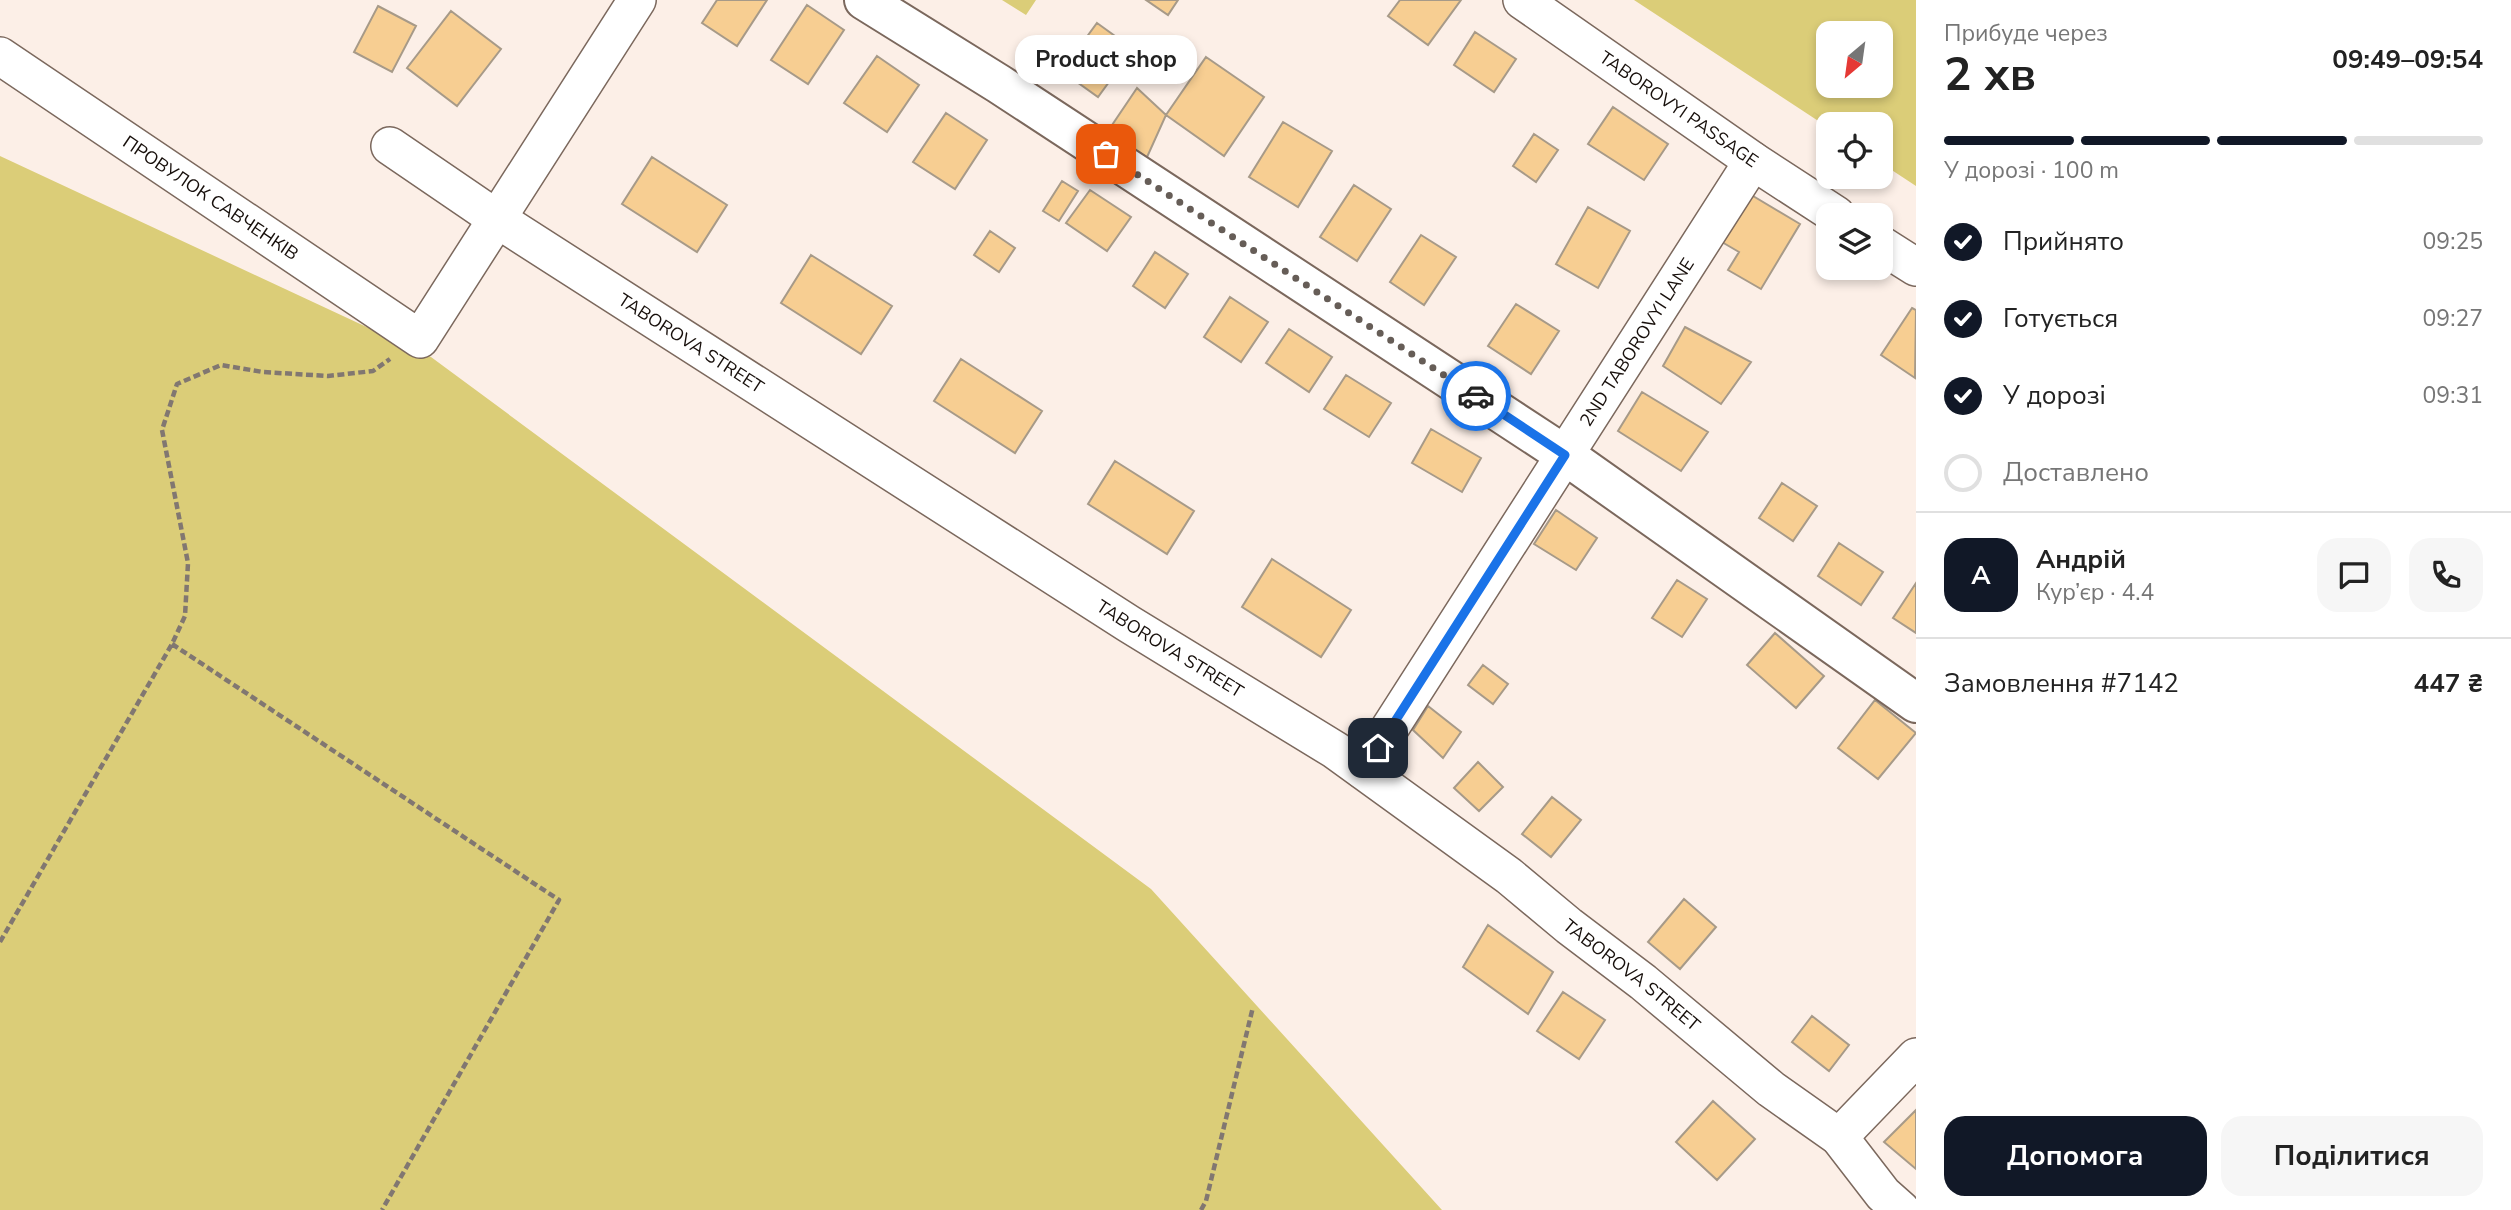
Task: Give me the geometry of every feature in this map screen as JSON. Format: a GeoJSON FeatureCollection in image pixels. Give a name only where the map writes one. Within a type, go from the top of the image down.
{"type":"FeatureCollection","features":[{"type":"Feature","properties":{"kind":"street"},"geometry":{"type":"LineString","coordinates":[[420,339],[637,0]]}},
{"type":"Feature","properties":{"kind":"street"},"geometry":{"type":"LineString","coordinates":[[864,0],[1089,143],[1565,455],[1916,703]]}},
{"type":"Feature","properties":{"kind":"street","name":"TABOROVYI PASSAGE"},"geometry":{"type":"LineString","coordinates":[[1522,0],[1818,203]]}},
{"type":"Feature","properties":{"kind":"street","name":"ПРОВУЛОК САВЧЕНКІВ"},"geometry":{"type":"LineString","coordinates":[[0,55],[420,339]]}},
{"type":"Feature","properties":{"kind":"street","name":"TABOROVA STREET"},"geometry":{"type":"LineString","coordinates":[[390,146],[497,219],[1129,624],[1335,750],[1509,876],[1643,982],[1771,1089],[1839,1137],[1883,1194],[1900,1210]]}},
{"type":"Feature","properties":{"kind":"street","name":"2ND TABOROVYI LANE"},"geometry":{"type":"LineString","coordinates":[[1363,771],[1753,161]]}},
{"type":"Feature","properties":{"kind":"street"},"geometry":{"type":"LineString","coordinates":[[1893,253],[1916,267]]}},
{"type":"Feature","properties":{"kind":"street"},"geometry":{"type":"LineString","coordinates":[[1839,1137],[1916,1057]]}},
{"type":"Feature","properties":{"kind":"path"},"geometry":{"type":"LineString","coordinates":[[0,942],[172,644],[185,615],[187,563],[162,430],[177,384],[221,365],[263,372],[328,376],[373,371],[420,339]]}},
{"type":"Feature","properties":{"kind":"path"},"geometry":{"type":"LineString","coordinates":[[172,644],[559,900],[382,1210]]}},
{"type":"Feature","properties":{"kind":"path"},"geometry":{"type":"LineString","coordinates":[[1201,1210],[1206,1201],[1253,1007]]}},
{"type":"Feature","properties":{"kind":"shaded area"},"geometry":{"type":"Polygon","coordinates":[[[1002,0],[1036,0],[1026,15],[1002,0]]]}},
{"type":"Feature","properties":{"kind":"shaded area"},"geometry":{"type":"Polygon","coordinates":[[[1634,0],[1916,0],[1916,186],[1893,171],[1893,112],[1816,112],[1816,119],[1634,0]]]}},
{"type":"Feature","properties":{"kind":"shaded area"},"geometry":{"type":"Polygon","coordinates":[[[0,156],[431,357],[1151,889],[1442,1210],[0,1210],[0,156]]]}},
{"type":"Feature","properties":{"kind":"building"},"geometry":{"type":"Polygon","coordinates":[[[717,0],[767,0],[737,46],[702,23],[717,0]]]}},
{"type":"Feature","properties":{"kind":"building"},"geometry":{"type":"Polygon","coordinates":[[[1146,0],[1178,0],[1168,15],[1146,0]]]}},
{"type":"Feature","properties":{"kind":"building"},"geometry":{"type":"Polygon","coordinates":[[[1400,0],[1461,0],[1428,45],[1388,16],[1400,0]]]}},
{"type":"Feature","properties":{"kind":"building"},"geometry":{"type":"Polygon","coordinates":[[[807,5],[844,30],[808,84],[771,60],[807,5]]]}},
{"type":"Feature","properties":{"kind":"building"},"geometry":{"type":"Polygon","coordinates":[[[378,6],[416,26],[392,72],[354,52],[378,6]]]}},
{"type":"Feature","properties":{"kind":"building"},"geometry":{"type":"Polygon","coordinates":[[[451,11],[501,49],[457,106],[407,68],[451,11]]]}},
{"type":"Feature","properties":{"kind":"building"},"geometry":{"type":"Polygon","coordinates":[[[1097,23],[1133,49],[1098,97],[1056,67],[1077,38],[1083,42],[1097,23]]]}},
{"type":"Feature","properties":{"kind":"building"},"geometry":{"type":"Polygon","coordinates":[[[1475,32],[1516,59],[1494,92],[1454,65],[1475,32]]]}},
{"type":"Feature","properties":{"kind":"building"},"geometry":{"type":"Polygon","coordinates":[[[877,56],[919,85],[887,132],[844,103],[877,56]]]}},
{"type":"Feature","properties":{"kind":"building"},"geometry":{"type":"Polygon","coordinates":[[[1206,57],[1264,97],[1224,156],[1166,115],[1206,57]]]}},
{"type":"Feature","properties":{"kind":"building"},"geometry":{"type":"Polygon","coordinates":[[[1137,88],[1166,115],[1143,166],[1102,140],[1137,88]]]}},
{"type":"Feature","properties":{"kind":"building"},"geometry":{"type":"Polygon","coordinates":[[[1613,107],[1668,144],[1644,180],[1588,144],[1613,107]]]}},
{"type":"Feature","properties":{"kind":"building"},"geometry":{"type":"Polygon","coordinates":[[[946,113],[987,140],[955,189],[913,162],[946,113]]]}},
{"type":"Feature","properties":{"kind":"building"},"geometry":{"type":"Polygon","coordinates":[[[1283,122],[1332,151],[1298,207],[1249,177],[1283,122]]]}},
{"type":"Feature","properties":{"kind":"building"},"geometry":{"type":"Polygon","coordinates":[[[1534,134],[1558,150],[1536,182],[1513,166],[1534,134]]]}},
{"type":"Feature","properties":{"kind":"building"},"geometry":{"type":"Polygon","coordinates":[[[652,157],[727,205],[697,252],[622,204],[652,157]]]}},
{"type":"Feature","properties":{"kind":"building"},"geometry":{"type":"Polygon","coordinates":[[[1062,181],[1078,191],[1059,221],[1043,211],[1062,181]]]}},
{"type":"Feature","properties":{"kind":"building"},"geometry":{"type":"Polygon","coordinates":[[[1354,185],[1391,209],[1357,261],[1320,237],[1354,185]]]}},
{"type":"Feature","properties":{"kind":"building"},"geometry":{"type":"Polygon","coordinates":[[[1090,190],[1131,217],[1107,251],[1066,223],[1090,190]]]}},
{"type":"Feature","properties":{"kind":"building"},"geometry":{"type":"Polygon","coordinates":[[[1743,190],[1800,224],[1761,289],[1728,270],[1739,252],[1715,238],[1743,190]]]}},
{"type":"Feature","properties":{"kind":"building"},"geometry":{"type":"Polygon","coordinates":[[[1588,207],[1630,231],[1598,288],[1556,264],[1588,207]]]}},
{"type":"Feature","properties":{"kind":"building"},"geometry":{"type":"Polygon","coordinates":[[[990,231],[1015,248],[999,272],[974,255],[990,231]]]}},
{"type":"Feature","properties":{"kind":"building"},"geometry":{"type":"Polygon","coordinates":[[[1421,235],[1456,257],[1424,305],[1390,282],[1421,235]]]}},
{"type":"Feature","properties":{"kind":"building"},"geometry":{"type":"Polygon","coordinates":[[[1155,252],[1188,274],[1165,308],[1133,286],[1155,252]]]}},
{"type":"Feature","properties":{"kind":"building"},"geometry":{"type":"Polygon","coordinates":[[[811,255],[892,306],[861,354],[781,303],[811,255]]]}},
{"type":"Feature","properties":{"kind":"building"},"geometry":{"type":"Polygon","coordinates":[[[1230,297],[1268,322],[1241,362],[1204,337],[1230,297]]]}},
{"type":"Feature","properties":{"kind":"building"},"geometry":{"type":"Polygon","coordinates":[[[1516,304],[1559,331],[1531,374],[1488,346],[1516,304]]]}},
{"type":"Feature","properties":{"kind":"building"},"geometry":{"type":"Polygon","coordinates":[[[1912,308],[1916,310],[1915,378],[1881,355],[1912,308]]]}},
{"type":"Feature","properties":{"kind":"building"},"geometry":{"type":"Polygon","coordinates":[[[1685,327],[1751,362],[1721,404],[1663,366],[1685,327]]]}},
{"type":"Feature","properties":{"kind":"building"},"geometry":{"type":"Polygon","coordinates":[[[1289,329],[1332,357],[1309,392],[1266,363],[1289,329]]]}},
{"type":"Feature","properties":{"kind":"building"},"geometry":{"type":"Polygon","coordinates":[[[961,359],[1042,411],[1015,453],[934,401],[961,359]]]}},
{"type":"Feature","properties":{"kind":"building"},"geometry":{"type":"Polygon","coordinates":[[[1346,375],[1391,403],[1369,437],[1324,409],[1346,375]]]}},
{"type":"Feature","properties":{"kind":"building"},"geometry":{"type":"Polygon","coordinates":[[[1642,392],[1708,432],[1681,471],[1618,431],[1642,392]]]}},
{"type":"Feature","properties":{"kind":"building"},"geometry":{"type":"Polygon","coordinates":[[[1431,429],[1481,458],[1462,492],[1412,463],[1431,429]]]}},
{"type":"Feature","properties":{"kind":"building"},"geometry":{"type":"Polygon","coordinates":[[[1115,461],[1194,511],[1167,554],[1088,504],[1115,461]]]}},
{"type":"Feature","properties":{"kind":"building"},"geometry":{"type":"Polygon","coordinates":[[[1782,483],[1817,506],[1793,541],[1759,518],[1782,483]]]}},
{"type":"Feature","properties":{"kind":"building"},"geometry":{"type":"Polygon","coordinates":[[[1556,510],[1597,538],[1576,570],[1534,544],[1556,510]]]}},
{"type":"Feature","properties":{"kind":"building"},"geometry":{"type":"Polygon","coordinates":[[[1839,543],[1883,572],[1861,605],[1818,576],[1839,543]]]}},
{"type":"Feature","properties":{"kind":"building"},"geometry":{"type":"Polygon","coordinates":[[[1272,559],[1351,610],[1321,657],[1242,607],[1272,559]]]}},
{"type":"Feature","properties":{"kind":"building"},"geometry":{"type":"Polygon","coordinates":[[[1677,580],[1707,599],[1682,637],[1652,618],[1677,580]]]}},
{"type":"Feature","properties":{"kind":"building"},"geometry":{"type":"Polygon","coordinates":[[[1916,583],[1916,633],[1893,618],[1916,583]]]}},
{"type":"Feature","properties":{"kind":"building"},"geometry":{"type":"Polygon","coordinates":[[[1775,633],[1824,676],[1796,708],[1747,665],[1775,633]]]}},
{"type":"Feature","properties":{"kind":"building"},"geometry":{"type":"Polygon","coordinates":[[[1483,665],[1508,684],[1493,704],[1468,685],[1483,665]]]}},
{"type":"Feature","properties":{"kind":"building"},"geometry":{"type":"Polygon","coordinates":[[[1875,700],[1916,733],[1878,779],[1838,748],[1875,700]]]}},
{"type":"Feature","properties":{"kind":"building"},"geometry":{"type":"Polygon","coordinates":[[[1428,706],[1461,732],[1443,758],[1413,730],[1428,706]]]}},
{"type":"Feature","properties":{"kind":"building"},"geometry":{"type":"Polygon","coordinates":[[[1478,762],[1503,787],[1479,811],[1454,788],[1478,762]]]}},
{"type":"Feature","properties":{"kind":"building"},"geometry":{"type":"Polygon","coordinates":[[[1552,797],[1581,820],[1551,857],[1522,834],[1552,797]]]}},
{"type":"Feature","properties":{"kind":"building"},"geometry":{"type":"Polygon","coordinates":[[[1684,899],[1716,927],[1680,969],[1648,942],[1684,899]]]}},
{"type":"Feature","properties":{"kind":"building"},"geometry":{"type":"Polygon","coordinates":[[[1488,925],[1553,972],[1528,1014],[1463,967],[1488,925]]]}},
{"type":"Feature","properties":{"kind":"building"},"geometry":{"type":"Polygon","coordinates":[[[1563,992],[1605,1020],[1579,1059],[1537,1031],[1563,992]]]}},
{"type":"Feature","properties":{"kind":"building"},"geometry":{"type":"Polygon","coordinates":[[[1812,1016],[1849,1045],[1829,1071],[1792,1042],[1812,1016]]]}},
{"type":"Feature","properties":{"kind":"building"},"geometry":{"type":"Polygon","coordinates":[[[1713,1101],[1755,1139],[1717,1180],[1676,1142],[1713,1101]]]}},
{"type":"Feature","properties":{"kind":"building"},"geometry":{"type":"Polygon","coordinates":[[[1916,1110],[1916,1169],[1884,1142],[1916,1110]]]}},
{"type":"Feature","properties":{"kind":"way so far"},"geometry":{"type":"LineString","coordinates":[[1106,154],[1476,396]]}},
{"type":"Feature","properties":{"kind":"place","name":"Product shop"},"geometry":{"type":"Point","coordinates":[1106,154]}},
{"type":"Feature","properties":{"kind":"route"},"geometry":{"type":"LineString","coordinates":[[1378,748],[1565,455],[1476,396]]}}]}
